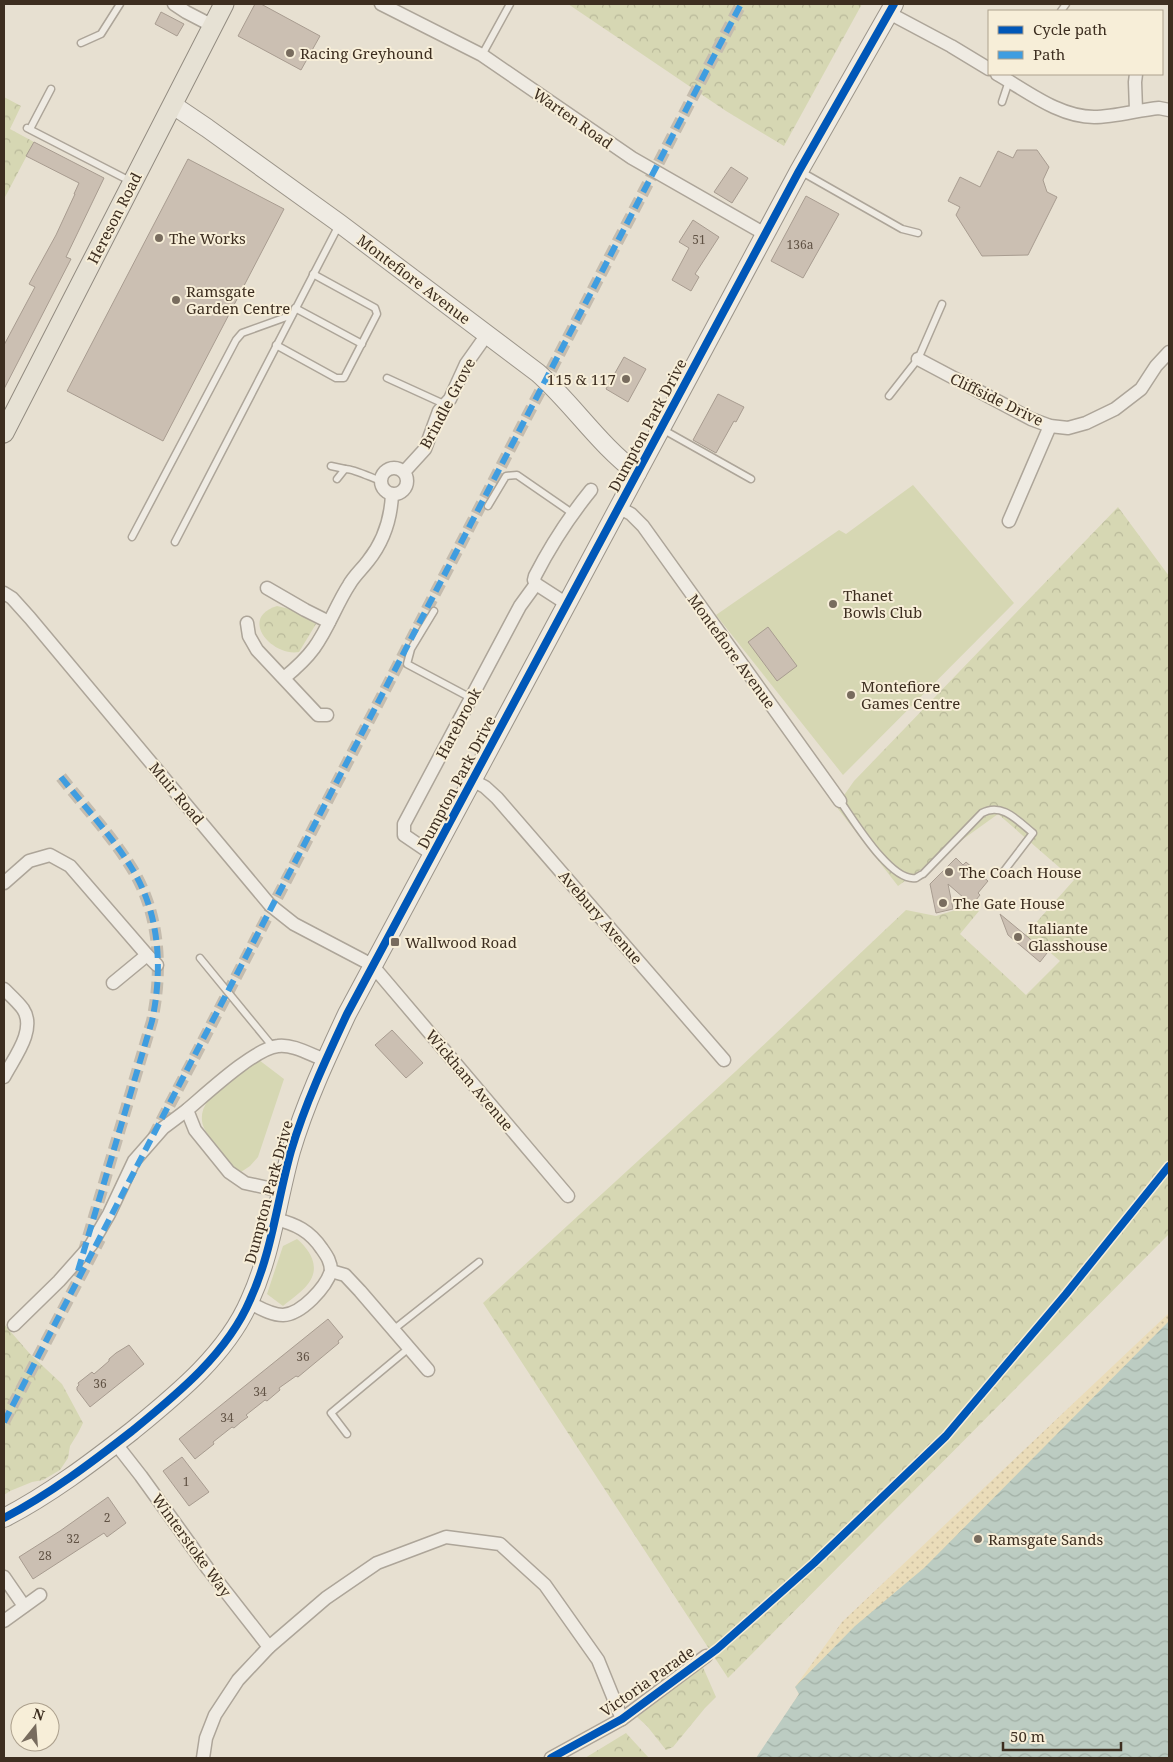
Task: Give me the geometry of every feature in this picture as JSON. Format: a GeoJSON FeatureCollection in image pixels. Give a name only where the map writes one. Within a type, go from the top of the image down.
{"type":"FeatureCollection","features":[{"type":"Feature","properties":{"kind":"main road","name":"Hereson Road"},"geometry":{"type":"LineString","coordinates":[[4,433],[224,4]]}},
{"type":"Feature","properties":{"kind":"street"},"geometry":{"type":"LineString","coordinates":[[174,4],[213,26]]}},
{"type":"Feature","properties":{"kind":"street","name":"Warten Road"},"geometry":{"type":"LineString","coordinates":[[381,4],[482,55],[632,158],[765,234]]}},
{"type":"Feature","properties":{"kind":"street"},"geometry":{"type":"LineString","coordinates":[[891,8],[988,68]]}},
{"type":"Feature","properties":{"kind":"street","name":"Dumpton Park Drive"},"geometry":{"type":"LineString","coordinates":[[4,1518],[33,1503],[116,1444],[189,1383],[223,1344],[250,1303],[262,1272],[291,1150],[300,1123],[325,1060],[372,965],[799,171],[891,8]]}},
{"type":"Feature","properties":{"kind":"street"},"geometry":{"type":"LineString","coordinates":[[999,75],[1053,106],[1073,115],[1094,117],[1136,110],[1159,108],[1169,110]]}},
{"type":"Feature","properties":{"kind":"street"},"geometry":{"type":"LineString","coordinates":[[1136,75],[1136,110]]}},
{"type":"Feature","properties":{"kind":"street","name":"Montefiore Avenue"},"geometry":{"type":"LineString","coordinates":[[172,105],[207,128],[488,334],[550,384],[610,451],[637,473]]}},
{"type":"Feature","properties":{"kind":"street","name":"Brindle Grove"},"geometry":{"type":"LineString","coordinates":[[404,472],[425,449],[440,411],[450,399],[466,364],[488,334]]}},
{"type":"Feature","properties":{"kind":"street","name":"Cliffside Drive"},"geometry":{"type":"LineString","coordinates":[[918,359],[1031,419],[1050,426],[1068,428],[1086,423],[1116,409],[1141,389],[1156,366],[1169,352]]}},
{"type":"Feature","properties":{"kind":"street"},"geometry":{"type":"LineString","coordinates":[[1009,521],[1050,426]]}},
{"type":"Feature","properties":{"kind":"street"},"geometry":{"type":"LineString","coordinates":[[396,468],[404,472],[408,479],[406,487],[400,493],[392,494],[384,490],[381,481],[387,469],[396,468]]}},
{"type":"Feature","properties":{"kind":"street","name":"Harebrook"},"geometry":{"type":"LineString","coordinates":[[432,854],[404,835],[404,824],[520,606],[536,584],[535,576],[556,537],[572,513],[591,490]]}},
{"type":"Feature","properties":{"kind":"street"},"geometry":{"type":"LineString","coordinates":[[284,678],[314,648],[349,584],[370,560],[380,543],[392,510],[392,494]]}},
{"type":"Feature","properties":{"kind":"street","name":"Montefiore Avenue"},"geometry":{"type":"LineString","coordinates":[[618,507],[632,514],[643,526],[840,801]]}},
{"type":"Feature","properties":{"kind":"street"},"geometry":{"type":"LineString","coordinates":[[536,584],[566,604]]}},
{"type":"Feature","properties":{"kind":"street"},"geometry":{"type":"LineString","coordinates":[[267,588],[329,622]]}},
{"type":"Feature","properties":{"kind":"street","name":"Muir Road"},"geometry":{"type":"LineString","coordinates":[[4,593],[12,598],[30,618],[270,905],[294,924],[372,965]]}},
{"type":"Feature","properties":{"kind":"street"},"geometry":{"type":"LineString","coordinates":[[247,623],[249,636],[257,650],[318,715],[328,715]]}},
{"type":"Feature","properties":{"kind":"street","name":"Avebury Avenue"},"geometry":{"type":"LineString","coordinates":[[472,780],[485,787],[497,798],[724,1060]]}},
{"type":"Feature","properties":{"kind":"street"},"geometry":{"type":"LineString","coordinates":[[4,883],[29,861],[50,855],[70,866],[147,955],[157,964]]}},
{"type":"Feature","properties":{"kind":"street"},"geometry":{"type":"LineString","coordinates":[[113,983],[147,955]]}},
{"type":"Feature","properties":{"kind":"street","name":"Wickham Avenue"},"geometry":{"type":"LineString","coordinates":[[372,965],[568,1196]]}},
{"type":"Feature","properties":{"kind":"street"},"geometry":{"type":"LineString","coordinates":[[4,989],[23,1010],[28,1022],[25,1036],[4,1077]]}},
{"type":"Feature","properties":{"kind":"street"},"geometry":{"type":"LineString","coordinates":[[14,1325],[91,1245],[110,1214],[134,1161],[163,1128],[253,1056],[273,1047],[279,1045],[291,1048],[325,1060]]}},
{"type":"Feature","properties":{"kind":"street","name":"Dumpton Park Drive"},"geometry":{"type":"LineString","coordinates":[[187,1110],[195,1130],[229,1172],[245,1183],[282,1191]]}},
{"type":"Feature","properties":{"kind":"street","name":"Dumpton Park Drive"},"geometry":{"type":"LineString","coordinates":[[275,1219],[289,1222],[315,1238],[328,1257],[331,1271]]}},
{"type":"Feature","properties":{"kind":"street"},"geometry":{"type":"LineString","coordinates":[[250,1303],[276,1314],[286,1315],[294,1312],[323,1288],[331,1271],[345,1275],[428,1370]]}},
{"type":"Feature","properties":{"kind":"street","name":"Winterstoke Way"},"geometry":{"type":"LineString","coordinates":[[116,1444],[208,1569],[269,1647]]}},
{"type":"Feature","properties":{"kind":"street"},"geometry":{"type":"LineString","coordinates":[[203,1758],[206,1738],[215,1716],[238,1680],[269,1647],[326,1598],[377,1563],[446,1537],[500,1544],[545,1585],[598,1660],[622,1719]]}},
{"type":"Feature","properties":{"kind":"street"},"geometry":{"type":"LineString","coordinates":[[4,1577],[24,1606]]}},
{"type":"Feature","properties":{"kind":"street"},"geometry":{"type":"LineString","coordinates":[[4,1621],[40,1595]]}},
{"type":"Feature","properties":{"kind":"street","name":"Victoria Parade"},"geometry":{"type":"LineString","coordinates":[[551,1758],[622,1719],[706,1656]]}},
{"type":"Feature","properties":{"kind":"lane"},"geometry":{"type":"LineString","coordinates":[[81,43],[101,34],[120,4]]}},
{"type":"Feature","properties":{"kind":"lane"},"geometry":{"type":"LineString","coordinates":[[482,55],[510,4]]}},
{"type":"Feature","properties":{"kind":"lane"},"geometry":{"type":"LineString","coordinates":[[1002,102],[1009,81]]}},
{"type":"Feature","properties":{"kind":"lane"},"geometry":{"type":"LineString","coordinates":[[52,89],[28,128],[132,182]]}},
{"type":"Feature","properties":{"kind":"lane"},"geometry":{"type":"LineString","coordinates":[[799,171],[902,229],[918,233]]}},
{"type":"Feature","properties":{"kind":"lane"},"geometry":{"type":"LineString","coordinates":[[175,542],[339,224]]}},
{"type":"Feature","properties":{"kind":"lane"},"geometry":{"type":"LineString","coordinates":[[276,345],[336,378],[344,378],[362,344],[377,314],[375,308],[313,274]]}},
{"type":"Feature","properties":{"kind":"lane"},"geometry":{"type":"LineString","coordinates":[[889,396],[918,359],[942,304]]}},
{"type":"Feature","properties":{"kind":"lane"},"geometry":{"type":"LineString","coordinates":[[295,308],[362,344]]}},
{"type":"Feature","properties":{"kind":"lane"},"geometry":{"type":"LineString","coordinates":[[132,537],[236,340],[242,333],[292,315]]}},
{"type":"Feature","properties":{"kind":"lane"},"geometry":{"type":"LineString","coordinates":[[387,378],[444,404]]}},
{"type":"Feature","properties":{"kind":"lane"},"geometry":{"type":"LineString","coordinates":[[661,428],[751,480]]}},
{"type":"Feature","properties":{"kind":"lane"},"geometry":{"type":"LineString","coordinates":[[331,466],[351,468],[361,475],[381,481]]}},
{"type":"Feature","properties":{"kind":"lane"},"geometry":{"type":"LineString","coordinates":[[337,479],[345,468]]}},
{"type":"Feature","properties":{"kind":"lane"},"geometry":{"type":"LineString","coordinates":[[488,506],[506,476],[517,475],[572,513]]}},
{"type":"Feature","properties":{"kind":"lane"},"geometry":{"type":"LineString","coordinates":[[434,611],[411,650],[407,664],[471,698]]}},
{"type":"Feature","properties":{"kind":"lane"},"geometry":{"type":"LineString","coordinates":[[840,801],[886,863],[898,873],[906,877],[915,878],[923,874],[982,813],[995,808],[1002,810],[1033,833],[1004,871]]}},
{"type":"Feature","properties":{"kind":"lane"},"geometry":{"type":"LineString","coordinates":[[200,958],[273,1047]]}},
{"type":"Feature","properties":{"kind":"lane"},"geometry":{"type":"LineString","coordinates":[[394,1330],[479,1262]]}},
{"type":"Feature","properties":{"kind":"lane"},"geometry":{"type":"LineString","coordinates":[[347,1434],[331,1413],[409,1348]]}},
{"type":"Feature","properties":{"kind":"green space"},"geometry":{"type":"Polygon","coordinates":[[[568,4],[862,4],[784,146],[726,111],[568,4]]]}},
{"type":"Feature","properties":{"kind":"green space"},"geometry":{"type":"Polygon","coordinates":[[[4,97],[21,106],[10,129],[34,142],[4,199],[4,97]]]}},
{"type":"Feature","properties":{"kind":"green space","name":"Montefiore Games Centre"},"geometry":{"type":"Polygon","coordinates":[[[913,485],[1014,603],[843,775],[716,615],[839,530],[846,534],[913,485]]]}},
{"type":"Feature","properties":{"kind":"green space"},"geometry":{"type":"Polygon","coordinates":[[[1118,507],[1169,576],[1169,1234],[728,1678],[483,1303],[736,1071],[906,910],[936,916],[972,905],[979,911],[960,934],[1026,995],[1060,961],[1039,943],[1037,945],[1025,935],[1074,880],[998,814],[898,886],[835,805],[854,781],[1118,507]]]}},
{"type":"Feature","properties":{"kind":"green space"},"geometry":{"type":"Polygon","coordinates":[[[277,606],[290,609],[316,624],[299,652],[279,649],[263,635],[260,619],[266,612],[277,606]]]}},
{"type":"Feature","properties":{"kind":"green space"},"geometry":{"type":"Polygon","coordinates":[[[259,1060],[284,1079],[258,1157],[241,1172],[237,1170],[212,1141],[205,1130],[202,1119],[204,1108],[218,1089],[228,1080],[259,1060]]]}},
{"type":"Feature","properties":{"kind":"green space"},"geometry":{"type":"Polygon","coordinates":[[[297,1239],[312,1258],[313,1275],[305,1288],[283,1306],[267,1294],[283,1246],[297,1239]]]}},
{"type":"Feature","properties":{"kind":"green space"},"geometry":{"type":"Polygon","coordinates":[[[4,1324],[30,1354],[62,1384],[83,1423],[70,1446],[68,1458],[60,1470],[43,1480],[32,1482],[4,1495],[4,1324]]]}},
{"type":"Feature","properties":{"kind":"green space"},"geometry":{"type":"Polygon","coordinates":[[[702,1665],[716,1697],[673,1747],[666,1750],[647,1726],[637,1717],[702,1665]]]}},
{"type":"Feature","properties":{"kind":"green space"},"geometry":{"type":"Polygon","coordinates":[[[626,1733],[649,1758],[585,1758],[626,1733]]]}},
{"type":"Feature","properties":{"kind":"sand","name":"Ramsgate Sands"},"geometry":{"type":"Polygon","coordinates":[[[1169,1313],[1169,1387],[757,1758],[799,1694],[795,1687],[842,1622],[1169,1313]]]}},
{"type":"Feature","properties":{"kind":"water"},"geometry":{"type":"Polygon","coordinates":[[[1169,1321],[1169,1758],[756,1758],[799,1694],[795,1687],[855,1626],[924,1568],[1169,1321]]]}},
{"type":"Feature","properties":{"kind":"building","name":"Racing Greyhound"},"geometry":{"type":"Polygon","coordinates":[[[255,4],[261,4],[320,36],[301,70],[238,36],[255,4]]]}},
{"type":"Feature","properties":{"kind":"building"},"geometry":{"type":"Polygon","coordinates":[[[161,12],[184,24],[177,36],[155,24],[161,12]]]}},
{"type":"Feature","properties":{"kind":"building"},"geometry":{"type":"Polygon","coordinates":[[[34,142],[104,178],[66,257],[71,259],[4,389],[4,345],[35,287],[29,284],[56,235],[79,183],[26,156],[34,142]]]}},
{"type":"Feature","properties":{"kind":"building"},"geometry":{"type":"Polygon","coordinates":[[[1017,150],[1037,150],[1049,167],[1043,180],[1047,192],[1057,197],[1028,255],[982,256],[956,215],[960,207],[948,201],[960,177],[980,187],[998,151],[1013,158],[1017,150]]]}},
{"type":"Feature","properties":{"kind":"building","name":"Ramsgate Garden Centre"},"geometry":{"type":"Polygon","coordinates":[[[188,159],[284,209],[163,441],[67,391],[188,159]]]}},
{"type":"Feature","properties":{"kind":"building"},"geometry":{"type":"Polygon","coordinates":[[[731,167],[748,178],[732,203],[714,192],[731,167]]]}},
{"type":"Feature","properties":{"kind":"building"},"geometry":{"type":"Polygon","coordinates":[[[806,196],[839,214],[803,278],[771,261],[806,196]]]}},
{"type":"Feature","properties":{"kind":"building"},"geometry":{"type":"Polygon","coordinates":[[[693,220],[719,237],[695,274],[699,277],[691,291],[672,280],[689,248],[679,242],[693,220]]]}},
{"type":"Feature","properties":{"kind":"building","name":"115 & 117"},"geometry":{"type":"Polygon","coordinates":[[[624,357],[646,369],[628,402],[606,389],[624,357]]]}},
{"type":"Feature","properties":{"kind":"building"},"geometry":{"type":"Polygon","coordinates":[[[718,394],[744,407],[716,453],[693,440],[718,394]]]}},
{"type":"Feature","properties":{"kind":"building"},"geometry":{"type":"Polygon","coordinates":[[[768,627],[797,666],[777,681],[748,642],[768,627]]]}},
{"type":"Feature","properties":{"kind":"building"},"geometry":{"type":"Polygon","coordinates":[[[956,858],[963,865],[966,862],[988,881],[978,893],[980,895],[972,905],[948,884],[953,909],[936,913],[930,884],[956,858]]]}},
{"type":"Feature","properties":{"kind":"building"},"geometry":{"type":"Polygon","coordinates":[[[1000,914],[1047,953],[1040,962],[1008,935],[1000,914]]]}},
{"type":"Feature","properties":{"kind":"building"},"geometry":{"type":"Polygon","coordinates":[[[392,1030],[423,1063],[406,1078],[375,1045],[392,1030]]]}},
{"type":"Feature","properties":{"kind":"building"},"geometry":{"type":"Polygon","coordinates":[[[328,1319],[343,1337],[338,1341],[339,1343],[298,1377],[296,1376],[279,1388],[280,1390],[267,1401],[265,1400],[246,1415],[248,1417],[213,1442],[214,1444],[195,1459],[179,1439],[328,1319]]]}},
{"type":"Feature","properties":{"kind":"building"},"geometry":{"type":"Polygon","coordinates":[[[129,1345],[144,1364],[90,1407],[77,1390],[78,1383],[92,1372],[94,1374],[116,1353],[129,1345]]]}},
{"type":"Feature","properties":{"kind":"building"},"geometry":{"type":"Polygon","coordinates":[[[182,1457],[209,1492],[189,1506],[163,1471],[182,1457]]]}},
{"type":"Feature","properties":{"kind":"building"},"geometry":{"type":"Polygon","coordinates":[[[108,1497],[126,1523],[107,1537],[104,1533],[33,1579],[19,1557],[108,1497]]]}},
{"type":"Feature","properties":{"kind":"tunnel"},"geometry":{"type":"LineString","coordinates":[[153,1137],[741,4]]}},
{"type":"Feature","properties":{"kind":"tunnel"},"geometry":{"type":"LineString","coordinates":[[61,777],[115,844],[141,885],[153,922],[158,962],[152,1021],[83,1254]]}},
{"type":"Feature","properties":{"kind":"tunnel"},"geometry":{"type":"LineString","coordinates":[[4,1422],[100,1239]]}},
{"type":"Feature","properties":{"kind":"marked path"},"geometry":{"type":"LineString","coordinates":[[4,1422],[741,4]]}},
{"type":"Feature","properties":{"kind":"marked path"},"geometry":{"type":"LineString","coordinates":[[61,777],[115,844],[141,885],[153,922],[158,962],[152,1021],[77,1274]]}},
{"type":"Feature","properties":{"kind":"cycle path"},"geometry":{"type":"LineString","coordinates":[[4,1518],[70,1478],[149,1417],[199,1372],[214,1356],[240,1320],[258,1282],[264,1264],[286,1170],[297,1133],[316,1082],[347,1014],[799,171],[894,4]]}},
{"type":"Feature","properties":{"kind":"cycle path"},"geometry":{"type":"LineString","coordinates":[[551,1758],[622,1719],[717,1649],[814,1563],[946,1436],[1066,1294],[1169,1166]]}},
{"type":"Feature","properties":{"kind":"place","name":"Racing Greyhound"},"geometry":{"type":"Point","coordinates":[290,53]}},
{"type":"Feature","properties":{"kind":"place","name":"The Works"},"geometry":{"type":"Point","coordinates":[159,238]}},
{"type":"Feature","properties":{"kind":"place","name":"Ramsgate Garden Centre"},"geometry":{"type":"Point","coordinates":[176,300]}},
{"type":"Feature","properties":{"kind":"place","name":"115 & 117"},"geometry":{"type":"Point","coordinates":[626,379]}},
{"type":"Feature","properties":{"kind":"place","name":"Thanet Bowls Club"},"geometry":{"type":"Point","coordinates":[833,604]}},
{"type":"Feature","properties":{"kind":"place","name":"Montefiore Games Centre"},"geometry":{"type":"Point","coordinates":[851,695]}},
{"type":"Feature","properties":{"kind":"place","name":"The Coach House"},"geometry":{"type":"Point","coordinates":[949,872]}},
{"type":"Feature","properties":{"kind":"place","name":"The Gate House"},"geometry":{"type":"Point","coordinates":[943,903]}},
{"type":"Feature","properties":{"kind":"place","name":"Italiante Glasshouse"},"geometry":{"type":"Point","coordinates":[1018,937]}},
{"type":"Feature","properties":{"kind":"place","name":"Wallwood Road"},"geometry":{"type":"Point","coordinates":[395,942]}},
{"type":"Feature","properties":{"kind":"place","name":"Ramsgate Sands"},"geometry":{"type":"Point","coordinates":[978,1539]}}]}
